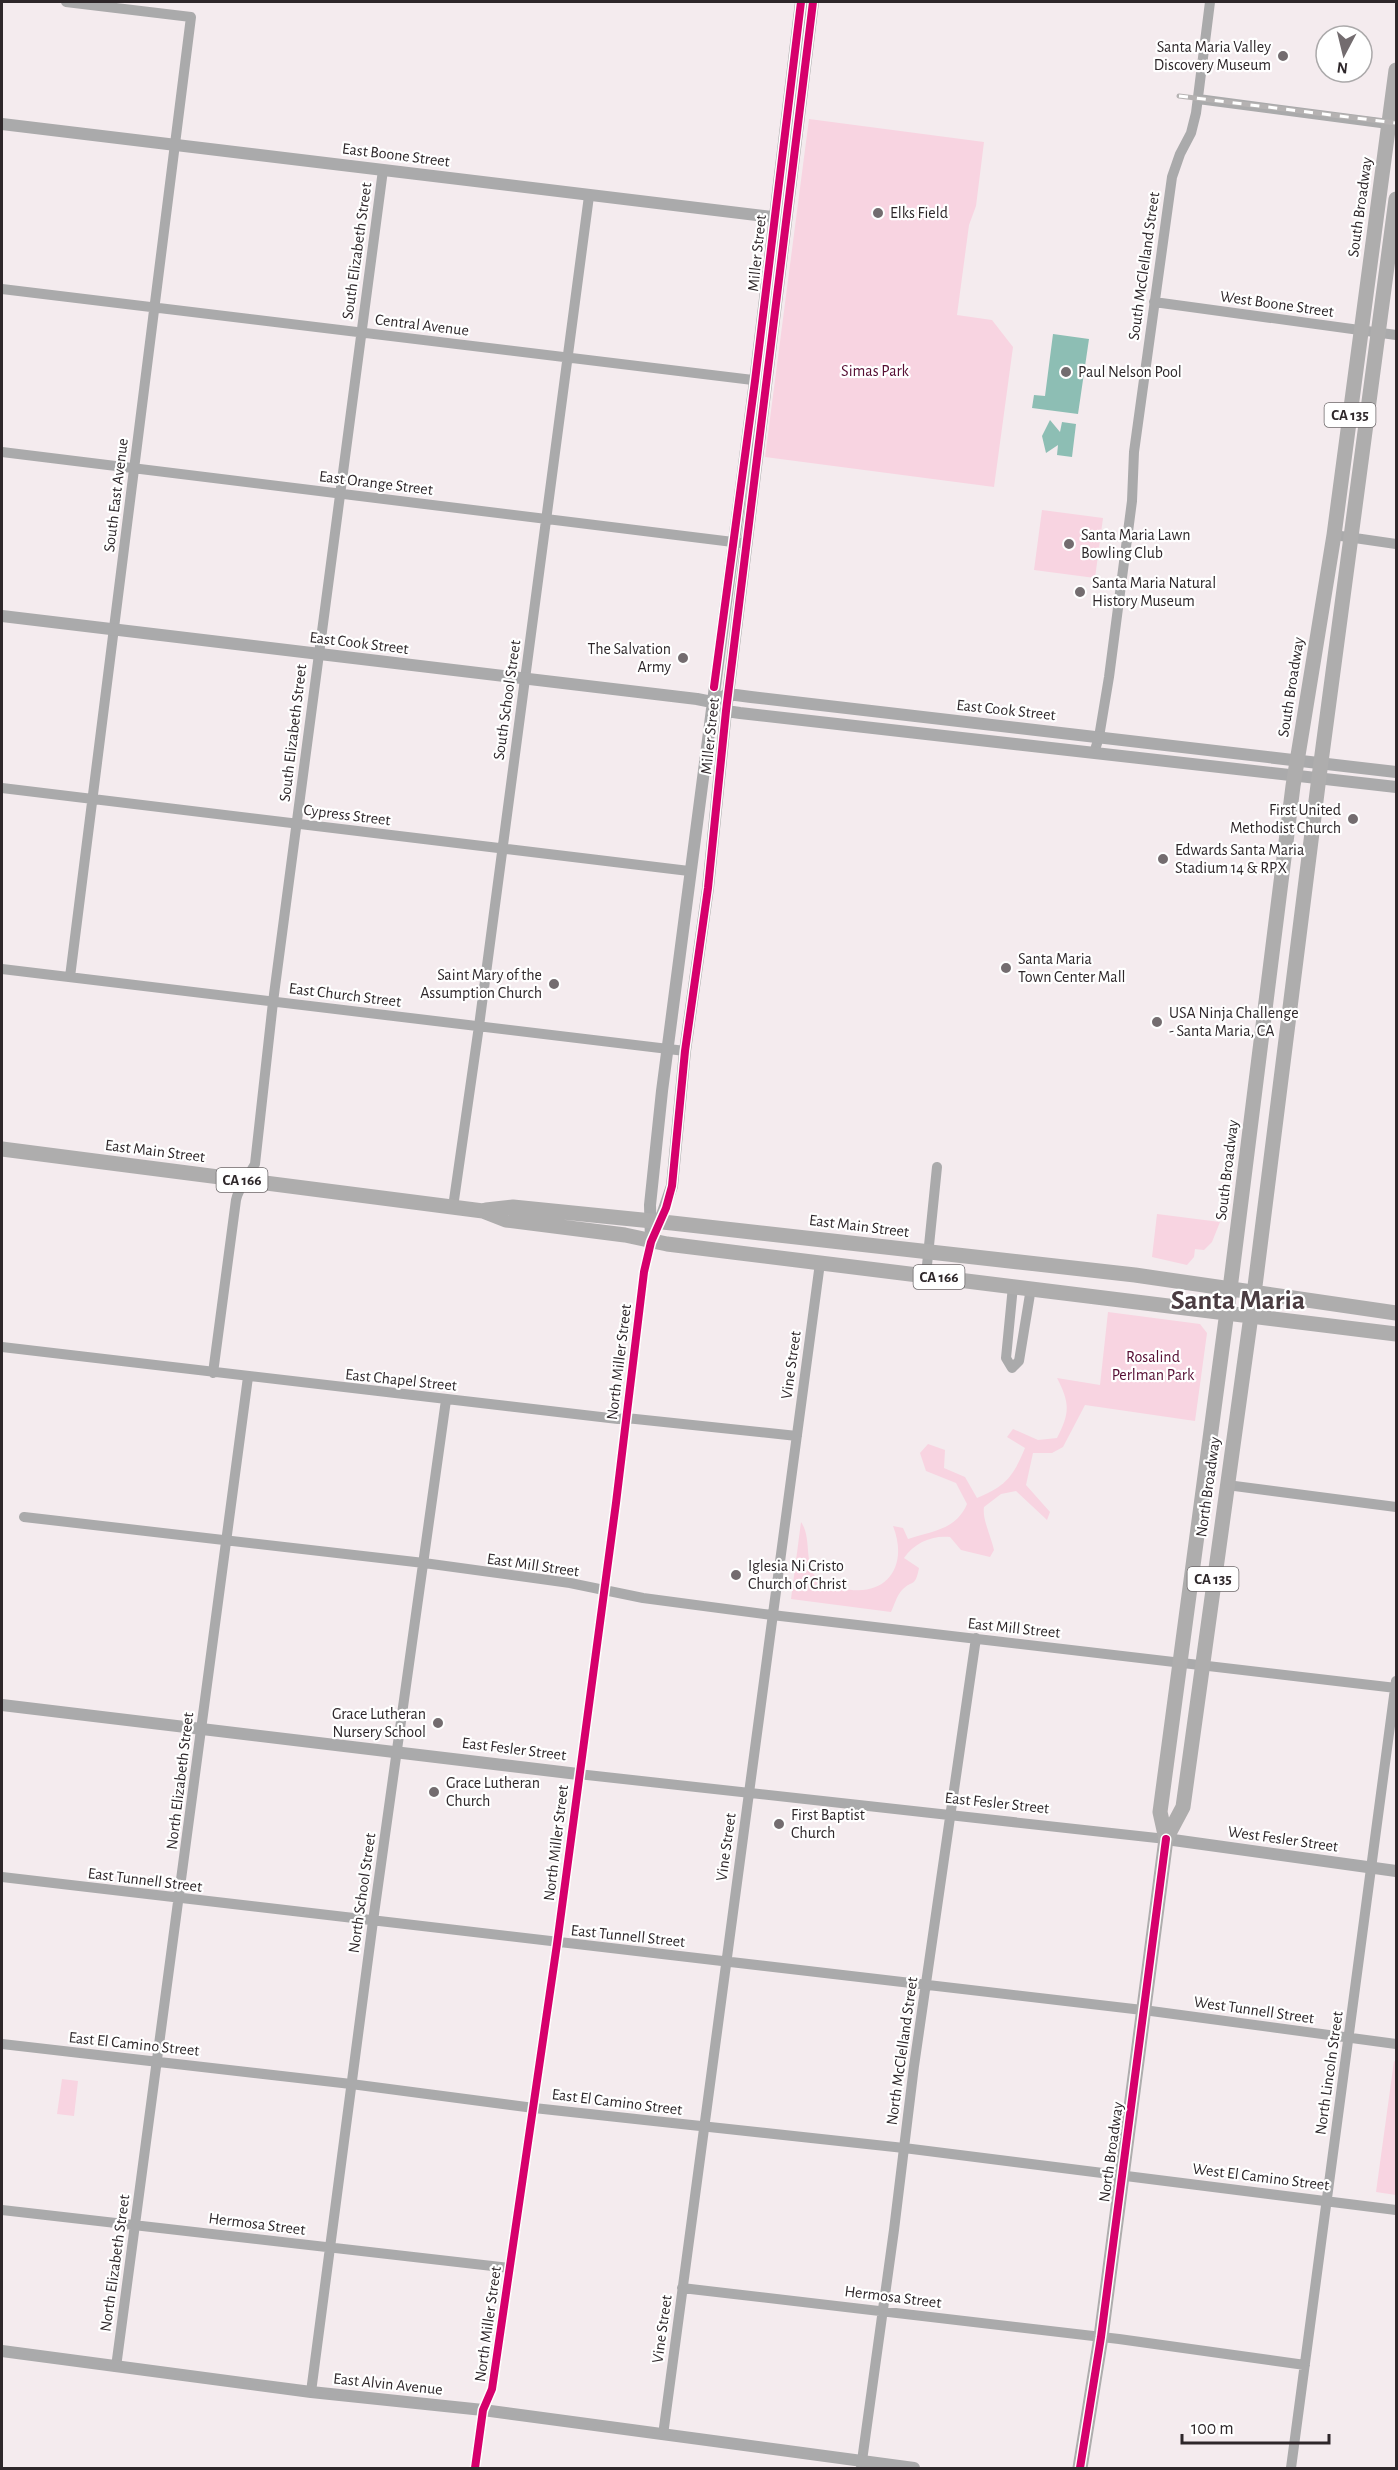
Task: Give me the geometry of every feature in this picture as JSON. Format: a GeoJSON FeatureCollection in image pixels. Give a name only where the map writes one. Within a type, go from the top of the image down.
{"type":"FeatureCollection","features":[{"type":"Feature","properties":{"kind":"main road","name":"South Broadway"},"geometry":{"type":"LineString","coordinates":[[1227,1312],[1296,767],[1334,535],[1393,124],[1396,70]]}},
{"type":"Feature","properties":{"kind":"main road","name":"CA 135"},"geometry":{"type":"LineString","coordinates":[[1251,1315],[1396,199]]}},
{"type":"Feature","properties":{"kind":"main road","name":"East Main Street"},"geometry":{"type":"LineString","coordinates":[[2,1149],[243,1184],[483,1211],[506,1220],[626,1235],[651,1242],[1227,1312]]}},
{"type":"Feature","properties":{"kind":"main road","name":"East Main Street"},"geometry":{"type":"LineString","coordinates":[[483,1211],[513,1207],[655,1221],[1135,1275],[1230,1289]]}},
{"type":"Feature","properties":{"kind":"main road","name":"CA 166"},"geometry":{"type":"LineString","coordinates":[[1230,1289],[1396,1313]]}},
{"type":"Feature","properties":{"kind":"main road","name":"CA 166"},"geometry":{"type":"LineString","coordinates":[[1227,1312],[1396,1334]]}},
{"type":"Feature","properties":{"kind":"main road","name":"North Broadway"},"geometry":{"type":"LineString","coordinates":[[1080,2469],[1101,2337],[1166,1839],[1160,1812],[1227,1312]]}},
{"type":"Feature","properties":{"kind":"main road","name":"North Broadway"},"geometry":{"type":"LineString","coordinates":[[1166,1839],[1183,1807],[1251,1315]]}},
{"type":"Feature","properties":{"kind":"main road"},"geometry":{"type":"LineString","coordinates":[[1338,1327],[1368,1323],[1396,1324]]}},
{"type":"Feature","properties":{"kind":"street","name":"South East Avenue"},"geometry":{"type":"LineString","coordinates":[[66,2],[191,17],[70,977]]}},
{"type":"Feature","properties":{"kind":"street","name":"Miller Street"},"geometry":{"type":"LineString","coordinates":[[781,218],[801,2]]}},
{"type":"Feature","properties":{"kind":"street","name":"Miller Street"},"geometry":{"type":"LineString","coordinates":[[655,1221],[672,1186],[747,544],[761,381],[781,218],[813,2]]}},
{"type":"Feature","properties":{"kind":"street","name":"South McClelland Street"},"geometry":{"type":"LineString","coordinates":[[1094,753],[1099,737],[1126,548],[1132,501],[1134,452],[1172,177],[1191,133],[1198,99],[1210,2]]}},
{"type":"Feature","properties":{"kind":"street"},"geometry":{"type":"LineString","coordinates":[[1198,99],[1393,124]]}},
{"type":"Feature","properties":{"kind":"street","name":"East Boone Street"},"geometry":{"type":"LineString","coordinates":[[2,124],[781,218]]}},
{"type":"Feature","properties":{"kind":"street","name":"South Elizabeth Street"},"geometry":{"type":"LineString","coordinates":[[243,1184],[255,1164],[273,1002],[382,170]]}},
{"type":"Feature","properties":{"kind":"street","name":"South School Street"},"geometry":{"type":"LineString","coordinates":[[453,1207],[589,196]]}},
{"type":"Feature","properties":{"kind":"street","name":"Central Avenue"},"geometry":{"type":"LineString","coordinates":[[2,289],[761,381]]}},
{"type":"Feature","properties":{"kind":"street","name":"West Boone Street"},"geometry":{"type":"LineString","coordinates":[[1154,302],[1396,335]]}},
{"type":"Feature","properties":{"kind":"street","name":"Miller Street"},"geometry":{"type":"LineString","coordinates":[[651,1242],[655,1221],[668,1049],[690,871],[734,542],[761,381]]}},
{"type":"Feature","properties":{"kind":"street","name":"East Orange Street"},"geometry":{"type":"LineString","coordinates":[[2,452],[747,544]]}},
{"type":"Feature","properties":{"kind":"street"},"geometry":{"type":"LineString","coordinates":[[1334,535],[1396,544]]}},
{"type":"Feature","properties":{"kind":"street","name":"East Cook Street"},"geometry":{"type":"LineString","coordinates":[[2,616],[712,702],[726,711],[905,732],[1094,753],[1296,767]]}},
{"type":"Feature","properties":{"kind":"street"},"geometry":{"type":"LineString","coordinates":[[712,702],[728,694]]}},
{"type":"Feature","properties":{"kind":"street","name":"East Cook Street"},"geometry":{"type":"LineString","coordinates":[[728,694],[1099,737],[1296,767]]}},
{"type":"Feature","properties":{"kind":"street"},"geometry":{"type":"LineString","coordinates":[[905,732],[907,715]]}},
{"type":"Feature","properties":{"kind":"street"},"geometry":{"type":"LineString","coordinates":[[1296,767],[1396,787]]}},
{"type":"Feature","properties":{"kind":"street"},"geometry":{"type":"LineString","coordinates":[[1320,770],[1396,772]]}},
{"type":"Feature","properties":{"kind":"street","name":"Cypress Street"},"geometry":{"type":"LineString","coordinates":[[2,788],[690,871]]}},
{"type":"Feature","properties":{"kind":"street","name":"East Church Street"},"geometry":{"type":"LineString","coordinates":[[2,969],[686,1051]]}},
{"type":"Feature","properties":{"kind":"street"},"geometry":{"type":"LineString","coordinates":[[926,1275],[937,1167]]}},
{"type":"Feature","properties":{"kind":"street"},"geometry":{"type":"LineString","coordinates":[[213,1373],[243,1184]]}},
{"type":"Feature","properties":{"kind":"street","name":"North Miller Street"},"geometry":{"type":"LineString","coordinates":[[475,2469],[483,2410],[492,2390],[534,2108],[605,1590],[639,1306],[651,1242]]}},
{"type":"Feature","properties":{"kind":"street","name":"Vine Street"},"geometry":{"type":"LineString","coordinates":[[663,2435],[820,1263]]}},
{"type":"Feature","properties":{"kind":"street"},"geometry":{"type":"LineString","coordinates":[[1014,1286],[1005,1358],[1012,1368],[1019,1361],[1031,1288]]}},
{"type":"Feature","properties":{"kind":"street","name":"East Chapel Street"},"geometry":{"type":"LineString","coordinates":[[2,1350],[618,1419],[797,1436]]}},
{"type":"Feature","properties":{"kind":"street","name":"North Elizabeth Street"},"geometry":{"type":"LineString","coordinates":[[116,2367],[248,1377]]}},
{"type":"Feature","properties":{"kind":"street","name":"North School Street"},"geometry":{"type":"LineString","coordinates":[[311,2392],[373,1921],[446,1400]]}},
{"type":"Feature","properties":{"kind":"street"},"geometry":{"type":"LineString","coordinates":[[1227,1485],[1396,1507]]}},
{"type":"Feature","properties":{"kind":"street","name":"East Mill Street"},"geometry":{"type":"LineString","coordinates":[[24,1517],[225,1542],[424,1563],[644,1598],[772,1615],[1396,1686]]}},
{"type":"Feature","properties":{"kind":"street","name":"North McClelland Street"},"geometry":{"type":"LineString","coordinates":[[861,2465],[976,1638]]}},
{"type":"Feature","properties":{"kind":"street","name":"North Lincoln Street"},"geometry":{"type":"LineString","coordinates":[[1291,2469],[1396,1686]]}},
{"type":"Feature","properties":{"kind":"street","name":"East Fesler Street"},"geometry":{"type":"LineString","coordinates":[[2,1705],[578,1774],[1166,1839]]}},
{"type":"Feature","properties":{"kind":"street","name":"West Fesler Street"},"geometry":{"type":"LineString","coordinates":[[1166,1839],[1396,1871]]}},
{"type":"Feature","properties":{"kind":"street","name":"East Tunnell Street"},"geometry":{"type":"LineString","coordinates":[[2,1877],[557,1944],[726,1961],[1143,2011]]}},
{"type":"Feature","properties":{"kind":"street","name":"West Tunnell Street"},"geometry":{"type":"LineString","coordinates":[[1143,2011],[1396,2044]]}},
{"type":"Feature","properties":{"kind":"street","name":"East El Camino Street"},"geometry":{"type":"LineString","coordinates":[[2,2044],[351,2084],[534,2108],[1121,2174]]}},
{"type":"Feature","properties":{"kind":"street","name":"West El Camino Street"},"geometry":{"type":"LineString","coordinates":[[1121,2174],[1396,2210]]}},
{"type":"Feature","properties":{"kind":"street","name":"Hermosa Street"},"geometry":{"type":"LineString","coordinates":[[2,2210],[510,2268]]}},
{"type":"Feature","properties":{"kind":"street","name":"Hermosa Street"},"geometry":{"type":"LineString","coordinates":[[682,2288],[1101,2337],[1305,2365]]}},
{"type":"Feature","properties":{"kind":"street","name":"East Alvin Avenue"},"geometry":{"type":"LineString","coordinates":[[2,2351],[311,2392],[483,2410],[861,2465],[914,2469]]}},
{"type":"Feature","properties":{"kind":"green space","name":"Simas Park"},"geometry":{"type":"Polygon","coordinates":[[[809,119],[984,142],[976,206],[969,225],[957,315],[992,320],[1013,347],[994,487],[765,457],[809,119]]]}},
{"type":"Feature","properties":{"kind":"green space","name":"Santa Maria Lawn Bowling Club"},"geometry":{"type":"Polygon","coordinates":[[[1042,510],[1103,518],[1095,578],[1034,570],[1042,510]]]}},
{"type":"Feature","properties":{"kind":"green space"},"geometry":{"type":"Polygon","coordinates":[[[1157,1214],[1220,1222],[1212,1242],[1204,1250],[1195,1249],[1194,1257],[1187,1265],[1152,1257],[1157,1214]]]}},
{"type":"Feature","properties":{"kind":"green space","name":"Rosalind Perlman Park"},"geometry":{"type":"Polygon","coordinates":[[[1108,1312],[1200,1324],[1207,1333],[1195,1421],[1085,1405],[1063,1447],[1052,1453],[1033,1453],[1026,1485],[1050,1512],[1047,1520],[1016,1491],[1001,1494],[984,1507],[985,1522],[994,1550],[990,1557],[961,1550],[950,1537],[937,1537],[918,1544],[904,1558],[919,1568],[916,1578],[900,1592],[891,1612],[791,1599],[801,1522],[805,1529],[809,1561],[815,1575],[826,1584],[854,1590],[880,1585],[889,1578],[898,1556],[893,1526],[903,1528],[908,1539],[942,1528],[957,1519],[967,1504],[956,1483],[926,1471],[920,1453],[928,1444],[945,1450],[944,1468],[965,1477],[977,1498],[1002,1485],[1017,1466],[1025,1448],[1007,1437],[1013,1429],[1038,1440],[1057,1438],[1067,1408],[1057,1378],[1100,1385],[1108,1312]]]}},
{"type":"Feature","properties":{"kind":"green space"},"geometry":{"type":"Polygon","coordinates":[[[1394,2061],[1396,2062],[1396,2195],[1376,2192],[1394,2061]]]}},
{"type":"Feature","properties":{"kind":"green space"},"geometry":{"type":"Polygon","coordinates":[[[62,2079],[78,2081],[74,2116],[57,2114],[62,2079]]]}},
{"type":"Feature","properties":{"kind":"shaded area"},"geometry":{"type":"Polygon","coordinates":[[[1053,334],[1089,339],[1078,414],[1032,408],[1034,395],[1045,396],[1053,334]]]}},
{"type":"Feature","properties":{"kind":"shaded area"},"geometry":{"type":"Polygon","coordinates":[[[1050,420],[1060,432],[1062,422],[1076,424],[1072,457],[1057,455],[1058,445],[1046,453],[1042,436],[1050,420]]]}},
{"type":"Feature","properties":{"kind":"railway"},"geometry":{"type":"LineString","coordinates":[[1179,96],[1396,123]]}},
{"type":"Feature","properties":{"kind":"cycle path"},"geometry":{"type":"LineString","coordinates":[[714,687],[755,381],[801,2]]}},
{"type":"Feature","properties":{"kind":"cycle path"},"geometry":{"type":"LineString","coordinates":[[475,2468],[483,2410],[492,2389],[557,1944],[616,1503],[644,1272],[651,1242],[666,1208],[672,1186],[685,1051],[708,888],[726,711],[813,2]]}},
{"type":"Feature","properties":{"kind":"cycle path"},"geometry":{"type":"LineString","coordinates":[[1080,2468],[1101,2337],[1166,1839]]}},
{"type":"Feature","properties":{"kind":"place","name":"Santa Maria Valley Discovery Museum"},"geometry":{"type":"Point","coordinates":[1283,56]}},
{"type":"Feature","properties":{"kind":"place","name":"Elks Field"},"geometry":{"type":"Point","coordinates":[878,213]}},
{"type":"Feature","properties":{"kind":"place","name":"Paul Nelson Pool"},"geometry":{"type":"Point","coordinates":[1066,372]}},
{"type":"Feature","properties":{"kind":"place","name":"Santa Maria Lawn Bowling Club"},"geometry":{"type":"Point","coordinates":[1069,544]}},
{"type":"Feature","properties":{"kind":"place","name":"Santa Maria Natural History Museum"},"geometry":{"type":"Point","coordinates":[1080,592]}},
{"type":"Feature","properties":{"kind":"place","name":"The Salvation Army"},"geometry":{"type":"Point","coordinates":[683,658]}},
{"type":"Feature","properties":{"kind":"place","name":"First United Methodist Church"},"geometry":{"type":"Point","coordinates":[1353,819]}},
{"type":"Feature","properties":{"kind":"place","name":"Edwards Santa Maria Stadium 14 & RPX"},"geometry":{"type":"Point","coordinates":[1163,859]}},
{"type":"Feature","properties":{"kind":"place","name":"Santa Maria Town Center Mall"},"geometry":{"type":"Point","coordinates":[1006,968]}},
{"type":"Feature","properties":{"kind":"place","name":"Saint Mary of the Assumption Church"},"geometry":{"type":"Point","coordinates":[554,984]}},
{"type":"Feature","properties":{"kind":"place","name":"USA Ninja Challenge - Santa Maria, CA"},"geometry":{"type":"Point","coordinates":[1157,1022]}},
{"type":"Feature","properties":{"kind":"place","name":"Iglesia Ni Cristo Church of Christ"},"geometry":{"type":"Point","coordinates":[736,1575]}},
{"type":"Feature","properties":{"kind":"place","name":"Grace Lutheran Nursery School"},"geometry":{"type":"Point","coordinates":[438,1723]}},
{"type":"Feature","properties":{"kind":"place","name":"Grace Lutheran Church"},"geometry":{"type":"Point","coordinates":[434,1792]}},
{"type":"Feature","properties":{"kind":"place","name":"First Baptist Church"},"geometry":{"type":"Point","coordinates":[779,1824]}},
{"type":"Feature","properties":{"kind":"district","name":"Santa Maria"},"geometry":{"type":"Point","coordinates":[1238,1301]}}]}
